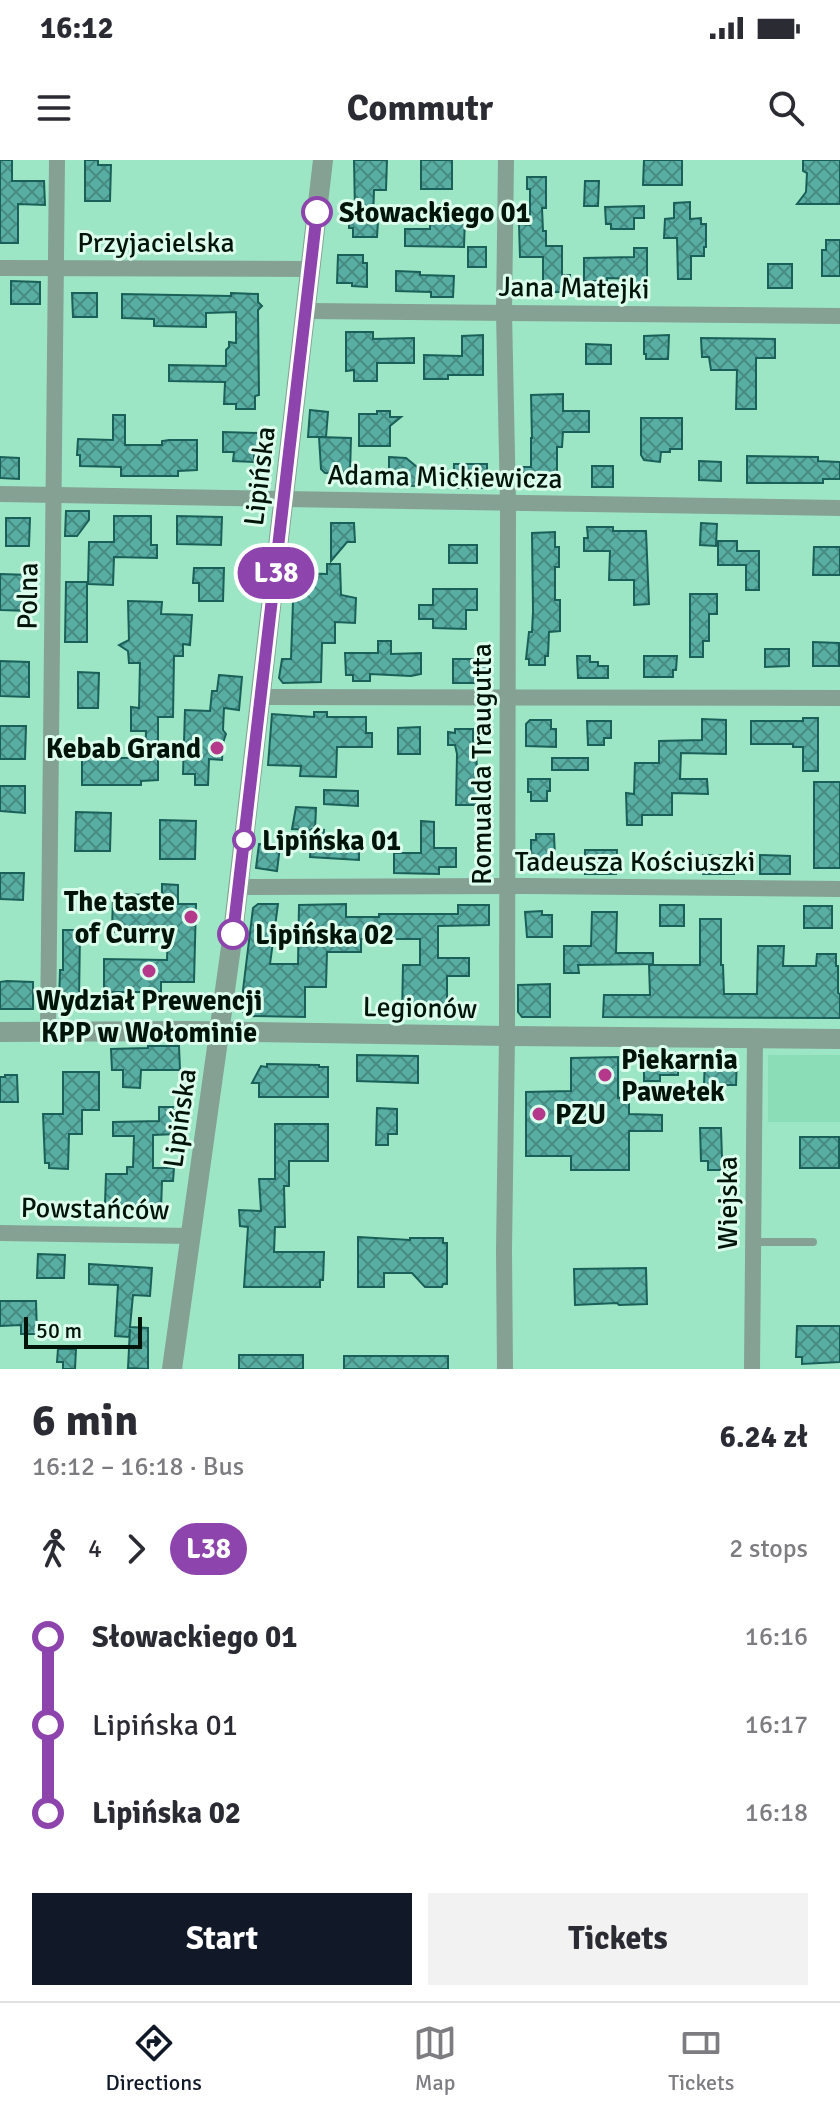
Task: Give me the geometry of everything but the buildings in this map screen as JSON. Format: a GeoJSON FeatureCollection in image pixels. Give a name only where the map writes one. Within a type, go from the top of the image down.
{"type":"FeatureCollection","features":[{"type":"Feature","properties":{"kind":"street","name":"Polna"},"geometry":{"type":"LineString","coordinates":[[48,1032],[57,160]]}},
{"type":"Feature","properties":{"kind":"street","name":"Lipińska"},"geometry":{"type":"LineString","coordinates":[[172,1369],[262,697],[323,160]]}},
{"type":"Feature","properties":{"kind":"street","name":"Romualda Traugutta"},"geometry":{"type":"LineString","coordinates":[[505,1369],[506,160]]}},
{"type":"Feature","properties":{"kind":"street","name":"Przyjacielska"},"geometry":{"type":"LineString","coordinates":[[0,268],[311,269]]}},
{"type":"Feature","properties":{"kind":"street","name":"Jana Matejki"},"geometry":{"type":"LineString","coordinates":[[307,311],[840,316]]}},
{"type":"Feature","properties":{"kind":"street","name":"Adama Mickiewicza"},"geometry":{"type":"LineString","coordinates":[[0,494],[840,508]]}},
{"type":"Feature","properties":{"kind":"street"},"geometry":{"type":"LineString","coordinates":[[262,697],[840,698]]}},
{"type":"Feature","properties":{"kind":"street","name":"Tadeusza Kościuszki"},"geometry":{"type":"LineString","coordinates":[[238,887],[840,889]]}},
{"type":"Feature","properties":{"kind":"street","name":"Legionów"},"geometry":{"type":"LineString","coordinates":[[0,1032],[219,1031],[840,1039]]}},
{"type":"Feature","properties":{"kind":"street","name":"Wiejska"},"geometry":{"type":"LineString","coordinates":[[752,1369],[755,1038]]}},
{"type":"Feature","properties":{"kind":"street","name":"Powstańców"},"geometry":{"type":"LineString","coordinates":[[0,1233],[190,1236]]}},
{"type":"Feature","properties":{"kind":"lane"},"geometry":{"type":"LineString","coordinates":[[753,1242],[813,1242]]}},
{"type":"Feature","properties":{"kind":"shaded area"},"geometry":{"type":"Polygon","coordinates":[[[768,1055],[840,1055],[840,1122],[768,1122],[768,1055]]]}},
{"type":"Feature","properties":{"kind":"bus line","name":"L38"},"geometry":{"type":"LineString","coordinates":[[233,934],[317,212]]}},
{"type":"Feature","properties":{"kind":"place","name":"Słowackiego 01"},"geometry":{"type":"Point","coordinates":[317,212]}},
{"type":"Feature","properties":{"kind":"place","name":"Kebab Grand"},"geometry":{"type":"Point","coordinates":[217,748]}},
{"type":"Feature","properties":{"kind":"place","name":"Lipińska 01"},"geometry":{"type":"Point","coordinates":[244,840]}},
{"type":"Feature","properties":{"kind":"place","name":"The taste of Curry"},"geometry":{"type":"Point","coordinates":[191,917]}},
{"type":"Feature","properties":{"kind":"place","name":"Lipińska 02"},"geometry":{"type":"Point","coordinates":[233,934]}},
{"type":"Feature","properties":{"kind":"place","name":"Wydział Prewencji KPP w Wołominie"},"geometry":{"type":"Point","coordinates":[149,971]}},
{"type":"Feature","properties":{"kind":"place","name":"Piekarnia Pawełek"},"geometry":{"type":"Point","coordinates":[605,1075]}},
{"type":"Feature","properties":{"kind":"place","name":"PZU"},"geometry":{"type":"Point","coordinates":[539,1114]}}]}
